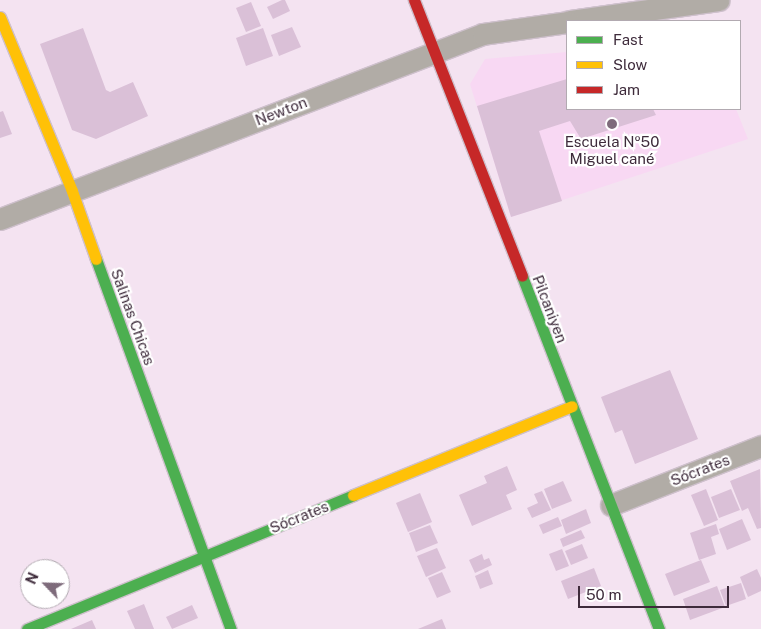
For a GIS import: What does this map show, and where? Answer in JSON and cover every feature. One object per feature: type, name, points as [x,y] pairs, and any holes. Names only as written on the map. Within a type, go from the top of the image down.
[{"type":"street","name":"Pilcaniyen","points":[[414,0],[659,629]]},
{"type":"street","name":"Newton","points":[[575,20],[719,0]]},
{"type":"street","name":"Salinas Chicas","points":[[0,17],[72,191],[202,556],[231,629]]},
{"type":"street","name":"Newton","points":[[0,219],[483,34],[566,21]]},
{"type":"street","name":"Sócrates","points":[[27,629],[572,406]]},
{"type":"street","name":"Sócrates","points":[[611,505],[761,446]]},
{"type":"shaded area","name":"Escuela Nº50 Miguel cané","points":[[566,52],[566,110],[736,110],[748,139],[511,217],[470,84],[485,59]]},
{"type":"building","points":[[285,0],[290,11],[273,19],[267,7]]},
{"type":"building","points":[[251,2],[261,26],[246,32],[236,8]]},
{"type":"building","points":[[292,27],[301,47],[279,56],[271,35]]},
{"type":"building","points":[[83,28],[106,90],[110,92],[133,82],[148,116],[96,139],[72,130],[40,44]]},
{"type":"building","points":[[263,28],[273,56],[246,66],[236,38]]},
{"type":"building","points":[[566,79],[566,110],[654,110],[656,115],[581,139],[570,121],[539,131],[562,201],[511,217],[477,106]]},
{"type":"building","points":[[3,111],[12,134],[0,138],[0,112]]},
{"type":"building","points":[[670,370],[698,439],[635,464],[622,430],[615,433],[601,397]]},
{"type":"building","points":[[507,466],[517,490],[506,495],[512,509],[472,526],[459,495],[487,483],[484,476]]},
{"type":"building","points":[[760,469],[761,528],[757,529],[748,508],[742,511],[730,481]]},
{"type":"building","points":[[563,481],[572,501],[552,509],[544,489]]},
{"type":"building","points":[[706,489],[718,520],[704,526],[691,495]]},
{"type":"building","points":[[731,489],[740,510],[719,518],[711,497]]},
{"type":"building","points":[[542,491],[551,510],[532,518],[527,508],[538,503],[534,494]]},
{"type":"building","points":[[420,493],[432,522],[408,532],[396,503]]},
{"type":"building","points":[[586,509],[591,523],[566,534],[561,520]]},
{"type":"building","points":[[558,517],[562,526],[543,534],[539,525]]},
{"type":"building","points":[[742,519],[751,540],[727,550],[719,529]]},
{"type":"building","points":[[716,524],[719,534],[711,537],[716,554],[699,560],[690,533]]},
{"type":"building","points":[[430,525],[438,543],[416,552],[409,533]]},
{"type":"building","points":[[581,530],[585,538],[563,547],[560,539]]},
{"type":"building","points":[[582,544],[588,558],[571,565],[565,551]]},
{"type":"building","points":[[437,548],[446,568],[426,577],[417,556]]},
{"type":"building","points":[[562,549],[569,566],[556,571],[549,554]]},
{"type":"building","points":[[482,554],[484,560],[489,558],[492,565],[475,573],[469,560]]},
{"type":"building","points":[[701,560],[710,582],[674,596],[665,574]]},
{"type":"building","points":[[594,568],[601,586],[568,599],[561,581]]},
{"type":"building","points":[[757,569],[761,578],[761,591],[748,597],[740,577]]},
{"type":"building","points":[[488,570],[493,584],[480,589],[475,576]]},
{"type":"building","points":[[442,572],[451,592],[437,598],[428,578]]},
{"type":"building","points":[[741,583],[746,599],[726,606],[720,590]]},
{"type":"building","points":[[717,586],[725,607],[690,620],[683,599]]},
{"type":"building","points":[[144,604],[154,629],[135,629],[127,611]]},
{"type":"building","points":[[192,605],[198,618],[172,629],[166,617]]},
{"type":"building","points":[[442,619],[446,629],[418,629]]},
{"type":"building","points":[[92,620],[96,629],[71,629]]},
{"type":"traffic: fast","points":[[96,259],[231,629]]},
{"type":"traffic: fast","points":[[522,276],[659,629]]},
{"type":"traffic: fast","points":[[27,629],[353,495]]},
{"type":"traffic: slow","points":[[0,17],[72,191],[96,259]]},
{"type":"traffic: slow","points":[[353,495],[572,406]]},
{"type":"traffic: jam","points":[[414,0],[522,276]]},
{"type":"place","name":"Escuela Nº50 Miguel cané","points":[[612,124]]}]
